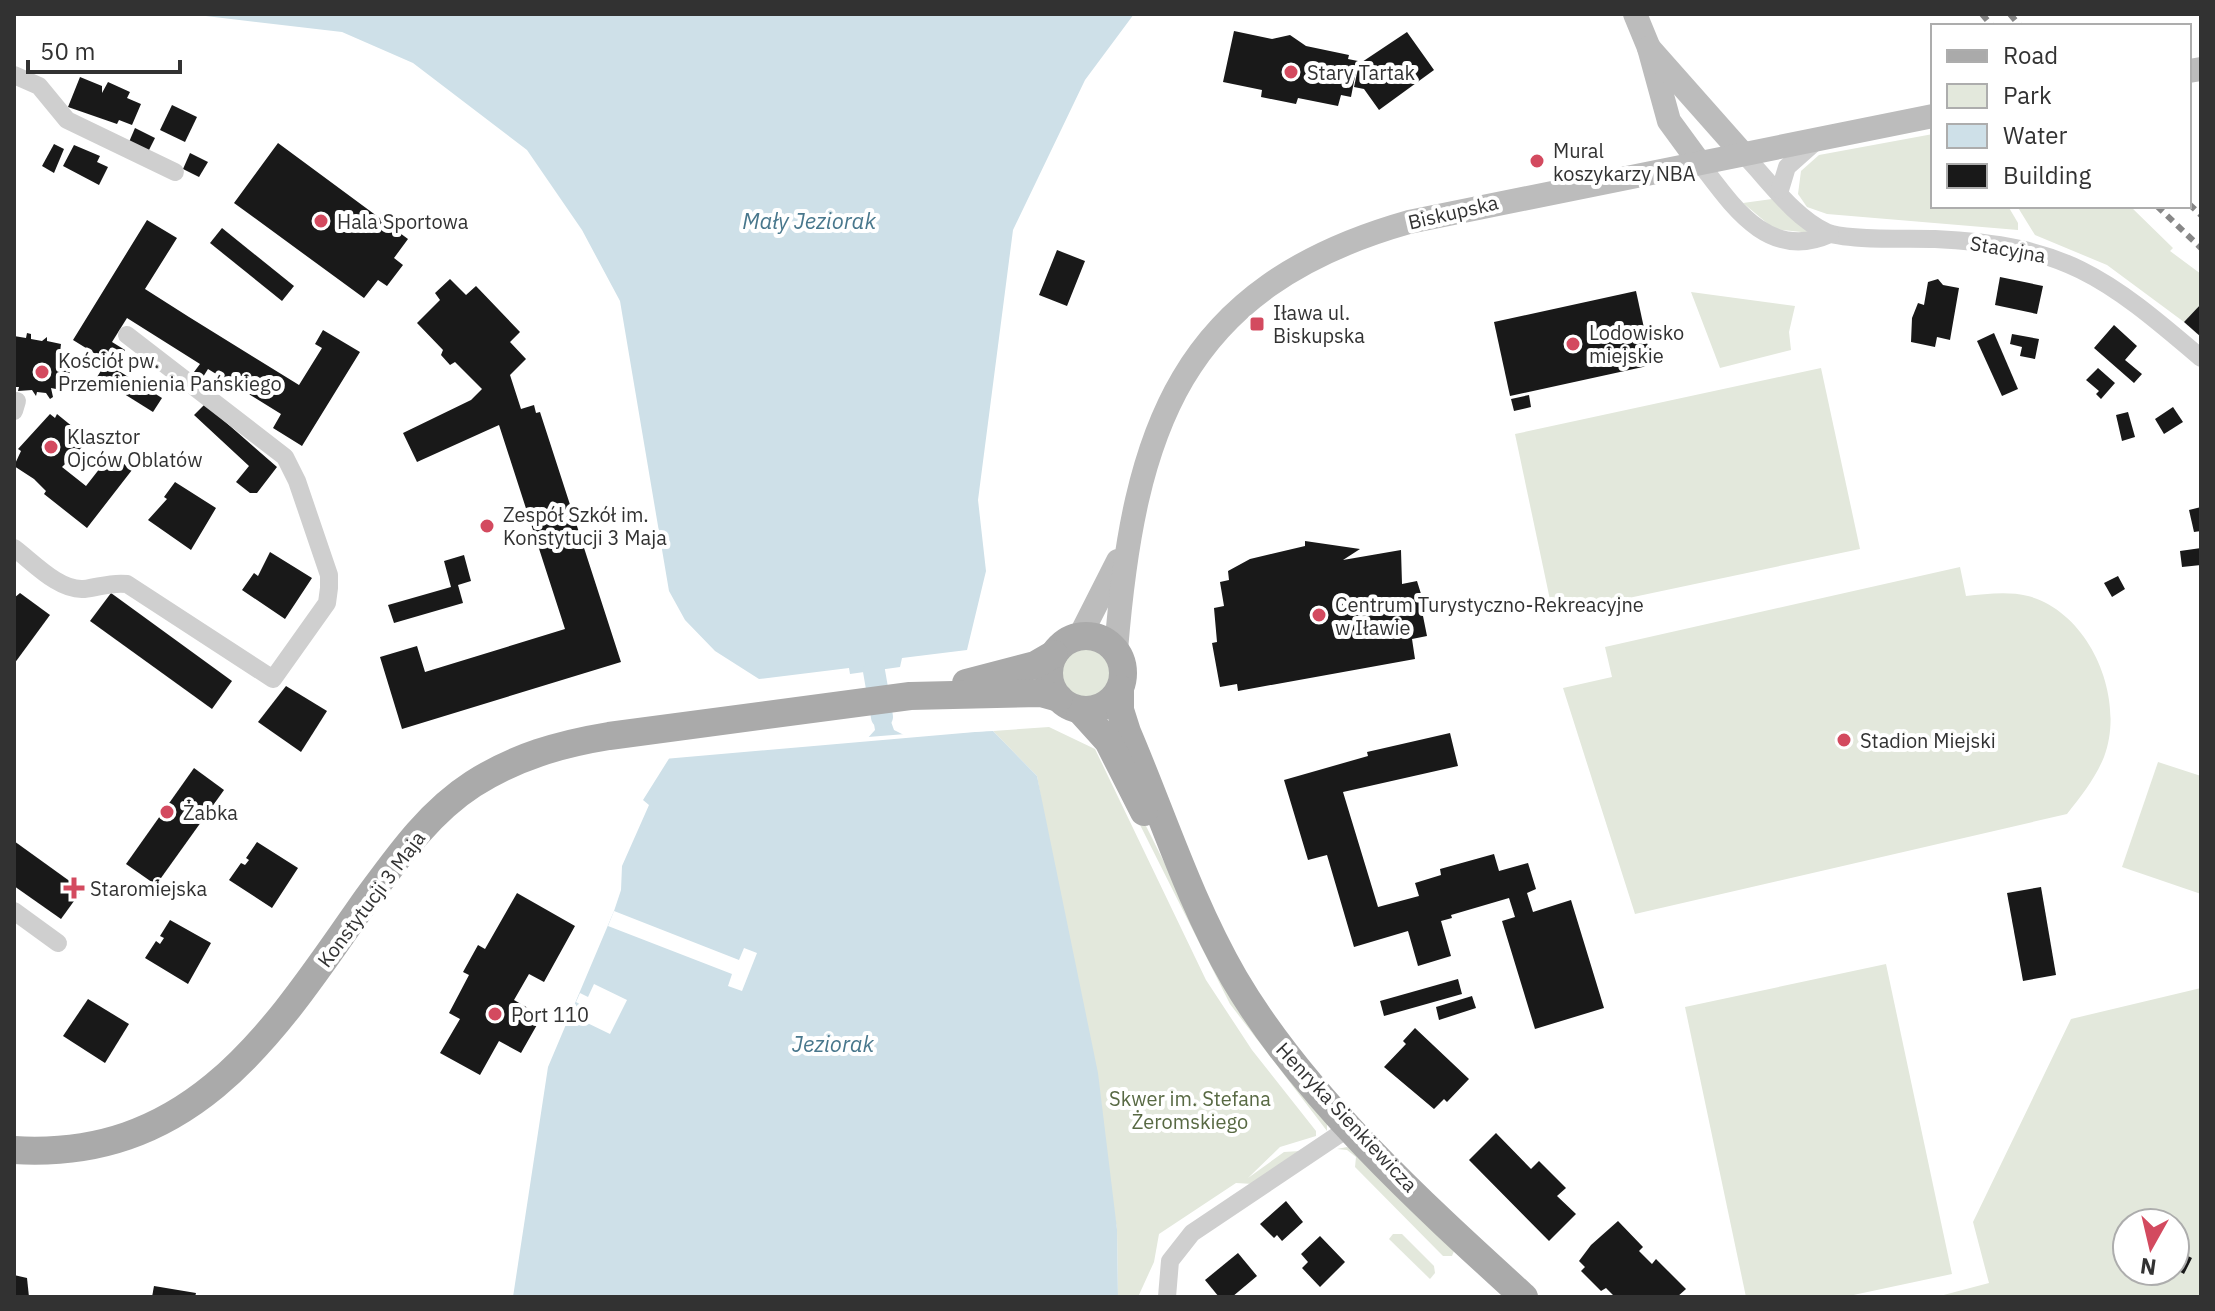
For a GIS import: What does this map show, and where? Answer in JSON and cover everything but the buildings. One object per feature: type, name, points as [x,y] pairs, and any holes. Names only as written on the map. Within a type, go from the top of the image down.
[{"type":"main road","points":[[1080,636],[1096,637],[1116,650],[1123,665],[1120,689],[1104,706],[1070,704],[1049,677],[1054,654],[1066,642],[1080,636]]},
{"type":"main road","name":"Konstytucji 3 Maja","points":[[910,696],[1035,665],[1054,654]]},
{"type":"main road","name":"Henryka Sienkiewicza","points":[[1120,689],[1120,710],[1127,732],[1181,870],[1216,944],[1253,1008],[1300,1070],[1350,1127],[1524,1297]]},
{"type":"main road","name":"Konstytucji 3 Maja","points":[[14,1150],[47,1151],[109,1140],[165,1118],[215,1088],[279,1024],[411,841],[441,809],[493,772],[569,743],[910,696],[1028,693],[1070,704]]},
{"type":"main road","name":"Henryka Sienkiewicza","points":[[1070,704],[1108,741],[1157,836],[1181,870]]},
{"type":"street","points":[[1635,14],[1649,48],[1669,121],[1699,162]]},
{"type":"street","points":[[1649,48],[1742,153],[1780,190],[1800,217],[1830,234]]},
{"type":"street","points":[[14,75],[39,86],[67,120],[175,172]]},
{"type":"street","name":"Biskupska","points":[[1116,650],[1131,529],[1156,431],[1173,391],[1213,333],[1241,306],[1291,270],[1343,242],[1409,222],[1931,116]]},
{"type":"street","points":[[1635,175],[1652,164],[1669,121]]},
{"type":"street","points":[[1780,190],[1787,167],[1794,158],[1822,138]]},
{"type":"street","name":"Stacyjna","points":[[1699,162],[1755,229],[1769,237],[1800,242],[1830,234],[1984,241],[2041,252],[2106,282],[2139,305],[2201,358]]},
{"type":"street","points":[[14,548],[67,587],[83,589],[112,582],[127,584],[273,679],[327,603],[329,575],[297,481],[285,457],[127,335]]},
{"type":"street","name":"Biskupska","points":[[1080,636],[1107,588],[1131,529]]},
{"type":"street","points":[[14,911],[58,943]]},
{"type":"street","points":[[1167,1297],[1170,1261],[1192,1233],[1350,1127]]},
{"type":"green space","points":[[1931,134],[1931,208],[2009,208],[2018,223],[2018,230],[1827,214],[1807,207],[1798,194],[1801,171],[1819,155]]},
{"type":"green space","points":[[1772,199],[1811,233],[1774,229],[1743,203]]},
{"type":"green space","points":[[2018,208],[2132,208],[2173,248],[2170,251],[2201,274],[2201,304],[2184,322],[2107,265],[2035,235]]},
{"type":"green space","points":[[1691,292],[1795,306],[1789,332],[1791,350],[1720,368]]},
{"type":"green space","points":[[1821,368],[1860,549],[1553,614],[1515,434]]},
{"type":"green space","name":"Stadion Miejski","points":[[1960,567],[1966,596],[2013,594],[2050,605],[2070,620],[2086,639],[2098,661],[2106,685],[2110,734],[2096,773],[2067,814],[1635,914],[1563,688],[1612,677],[1605,647]]},
{"type":"green space","points":[[1086,648],[1104,655],[1111,673],[1104,691],[1086,698],[1068,691],[1061,673],[1068,655]]},
{"type":"green space","name":"Skwer im. Stefana Żeromskiego","points":[[1049,727],[1095,749],[1206,980],[1252,1050],[1316,1131],[1316,1136],[1280,1147],[1248,1178],[1284,1152],[1300,1151],[1253,1184],[1236,1183],[1159,1234],[1154,1262],[1138,1297],[1118,1297],[1117,1229],[1037,776],[993,731]]},
{"type":"green space","points":[[2158,762],[2201,776],[2201,894],[2122,867]]},
{"type":"green space","points":[[1125,795],[1144,822],[1173,880],[1327,1121],[1327,1131],[1230,1004]]},
{"type":"green space","points":[[1886,964],[1952,1274],[1844,1297],[1746,1297],[1685,1007]]},
{"type":"green space","points":[[2201,988],[2201,1297],[1936,1297],[1989,1283],[1973,1222],[2071,1019]]},
{"type":"green space","points":[[1337,1149],[1354,1149],[1454,1251],[1452,1256],[1443,1256],[1355,1167],[1356,1157],[1347,1150]]},
{"type":"green space","points":[[1393,1234],[1402,1234],[1434,1266],[1435,1273],[1430,1279],[1389,1239]]},
{"type":"water","name":"Mały Jeziorak","points":[[189,14],[1134,14],[1085,80],[1013,230],[978,500],[986,571],[967,650],[902,658],[900,667],[850,674],[849,668],[759,679],[715,651],[685,620],[669,591],[620,301],[582,230],[527,150],[413,63],[342,32]]},
{"type":"water","name":"Jeziorak","points":[[889,716],[894,730],[904,735],[993,731],[1037,776],[1098,1073],[1117,1229],[1118,1297],[513,1297],[548,1067],[614,911],[621,890],[622,866],[649,805],[643,800],[670,757],[866,740],[875,730],[873,718]]},
{"type":"pier","points":[[993,727],[998,730],[664,759],[670,753]]},
{"type":"pier","points":[[614,911],[739,960],[744,948],[757,953],[742,991],[728,986],[732,974],[608,926]]},
{"type":"pier","points":[[594,984],[627,1000],[610,1034],[577,1018],[583,1006],[576,1002],[580,993],[588,997]]},
{"type":"waterway","points":[[874,671],[882,717]]},
{"type":"railway","points":[[1982,14],[1990,24]]},
{"type":"railway","points":[[2010,14],[2018,24]]},
{"type":"railway","points":[[2191,206],[2201,215]]},
{"type":"railway","points":[[2159,208],[2201,248]]},
{"type":"place","name":"Stary Tartak","points":[[1291,72]]},
{"type":"place","name":"Mural koszykarzy NBA","points":[[1537,161]]},
{"type":"place","name":"Hala Sportowa","points":[[321,221]]},
{"type":"place","name":"Iława ul. Biskupska","points":[[1257,324]]},
{"type":"place","name":"Lodowisko miejskie","points":[[1573,344]]},
{"type":"place","name":"Kościół pw. Przemienienia Pańskiego","points":[[42,372]]},
{"type":"place","name":"Klasztor Ojców Oblatów","points":[[51,447]]},
{"type":"place","name":"Zespół Szkół im. Konstytucji 3 Maja","points":[[487,526]]},
{"type":"place","name":"Centrum Turystyczno-Rekreacyjne w Iławie","points":[[1319,615]]},
{"type":"place","name":"Stadion Miejski","points":[[1844,740]]},
{"type":"place","name":"Żabka","points":[[167,812]]},
{"type":"place","name":"Staromiejska","points":[[74,888]]},
{"type":"place","name":"Port 110","points":[[495,1014]]}]
